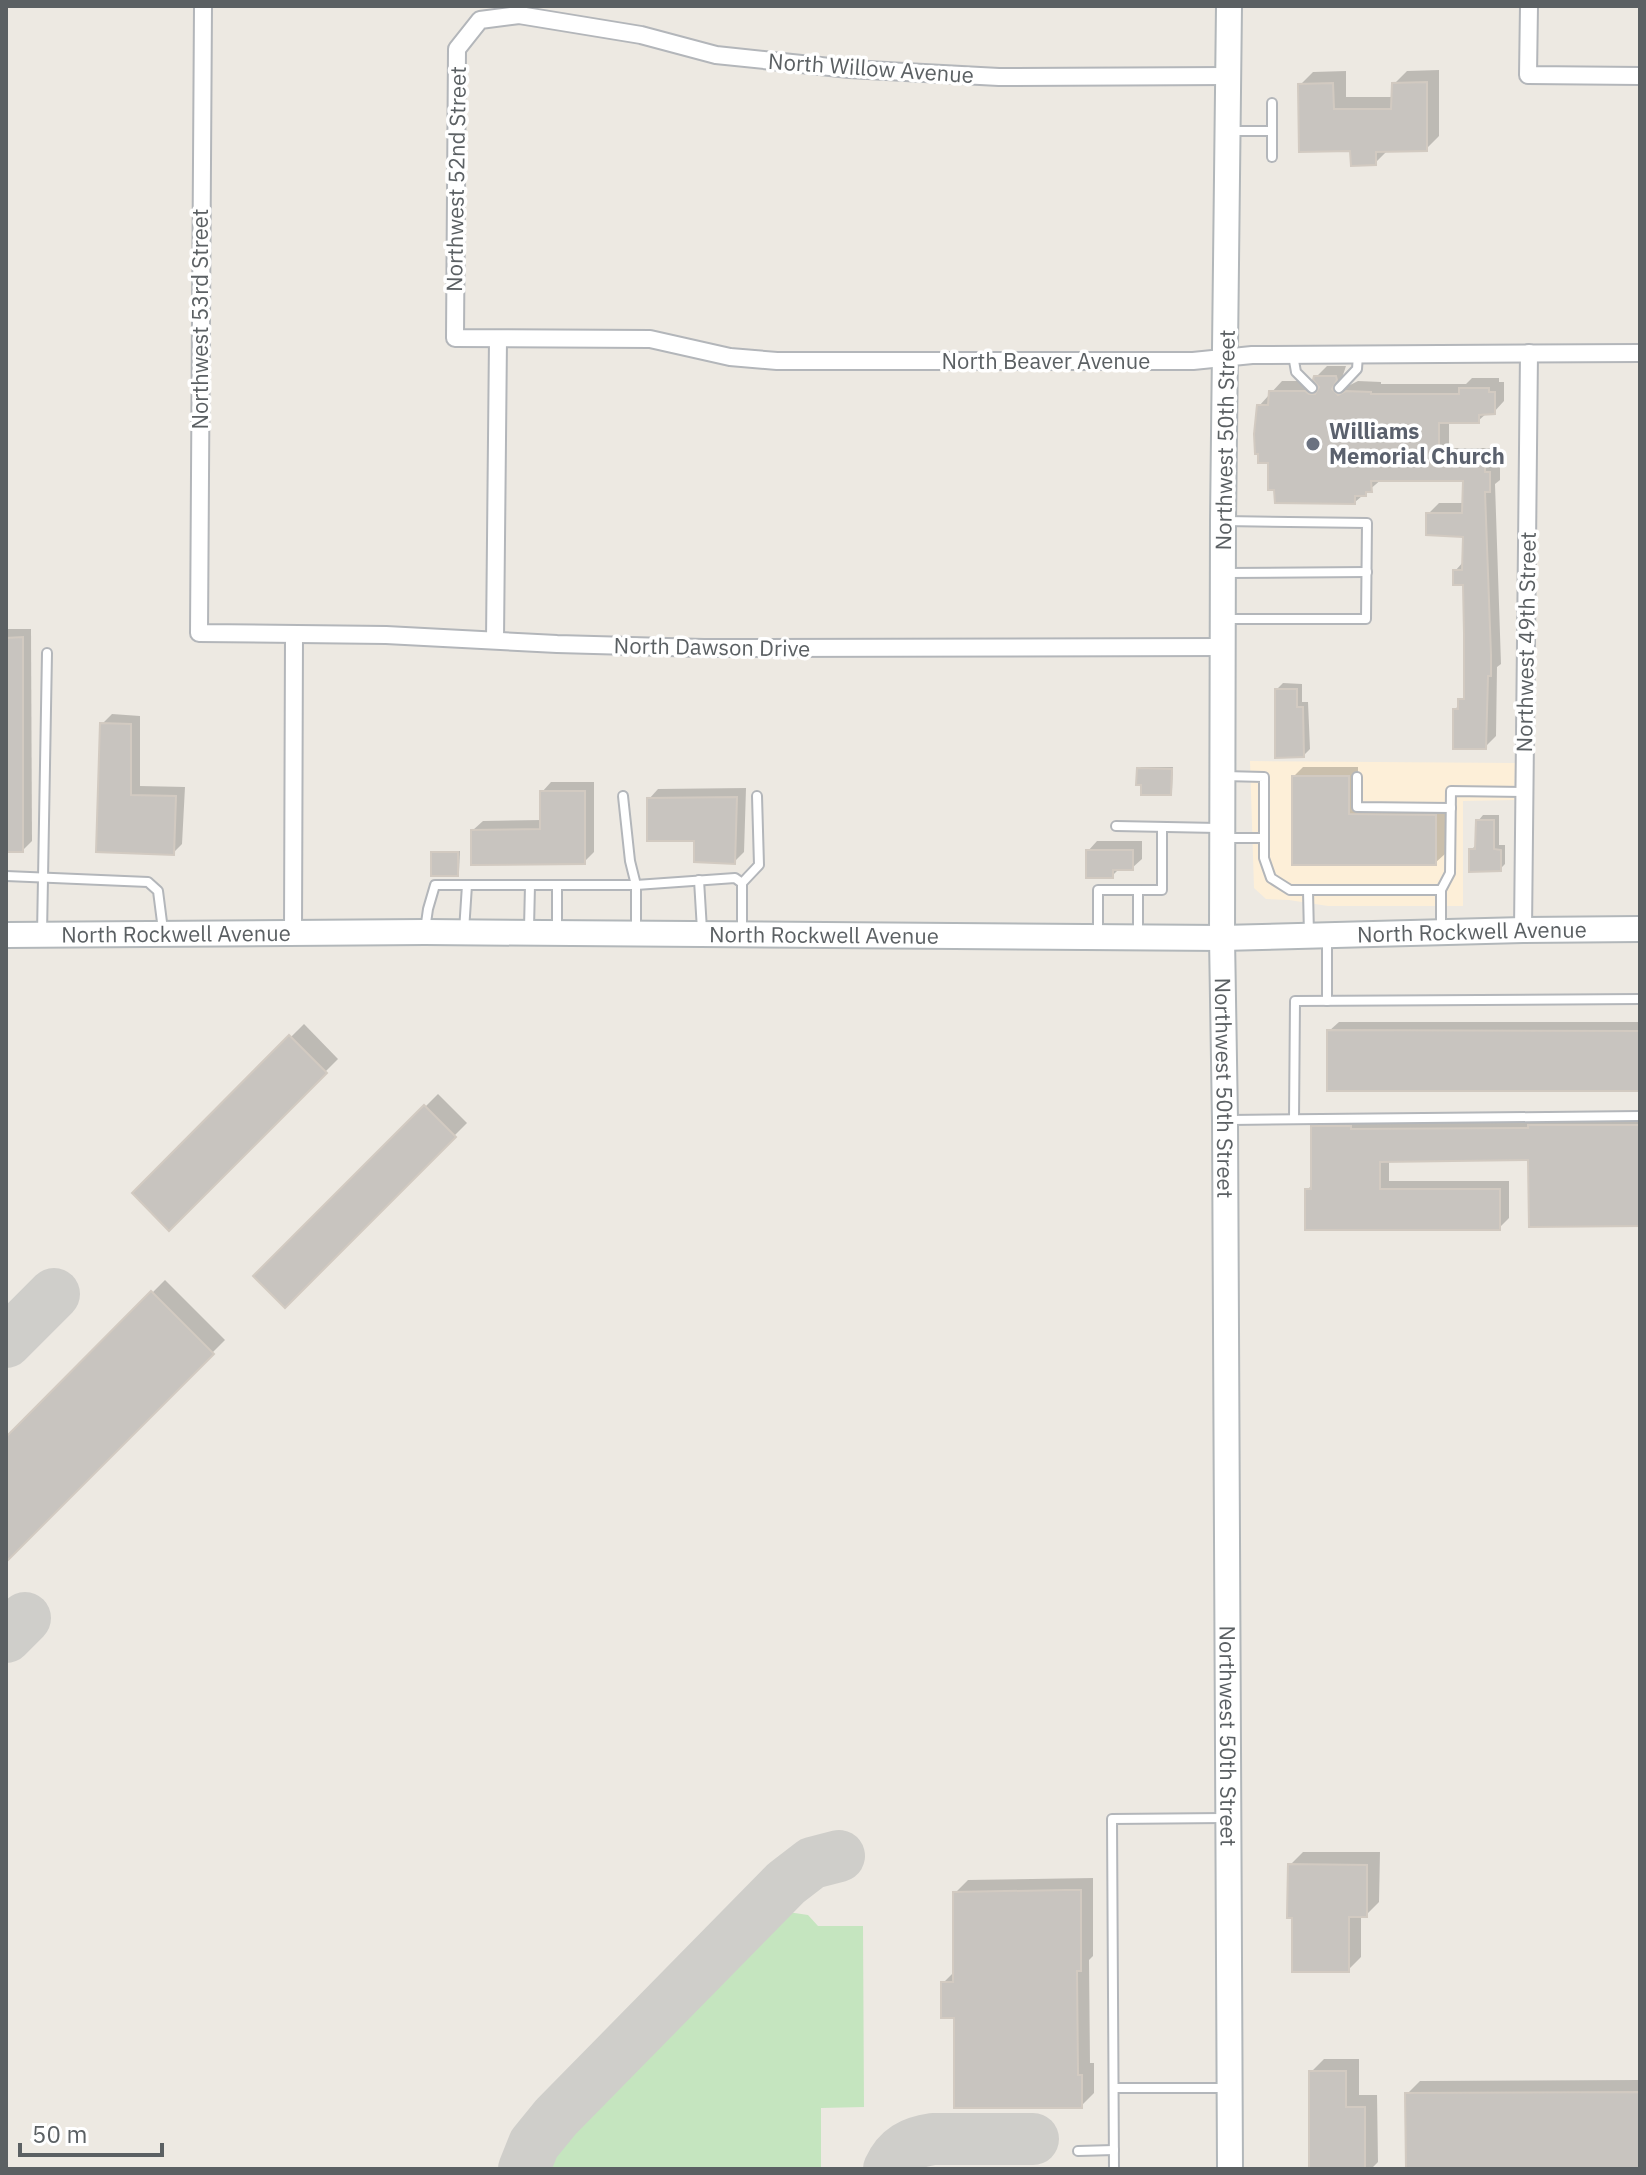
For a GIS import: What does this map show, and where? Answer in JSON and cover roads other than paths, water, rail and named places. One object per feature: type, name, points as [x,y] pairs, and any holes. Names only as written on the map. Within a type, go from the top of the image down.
[{"type":"street","name":"Northwest 53rd Street","points":[[199,633],[203,6]]},
{"type":"street","name":"Northwest 50th Street","points":[[1229,6],[1222,938],[1230,2169]]},
{"type":"street","points":[[1529,6],[1528,75],[1640,76]]},
{"type":"street","name":"North Willow Avenue","points":[[519,15],[641,35],[716,55],[849,69],[999,77],[1228,76]]},
{"type":"street","name":"Northwest 52nd Street","points":[[455,338],[457,49],[480,20],[519,15]]},
{"type":"street","name":"North Beaver Avenue","points":[[455,338],[650,339],[730,357],[777,361],[1193,361],[1293,355],[1640,353]]},
{"type":"street","points":[[495,640],[498,339]]},
{"type":"street","name":"Northwest 49th Street","points":[[1523,930],[1529,353]]},
{"type":"street","name":"North Dawson Drive","points":[[199,633],[347,634],[704,648],[1224,647]]},
{"type":"street","points":[[293,933],[294,635]]},
{"type":"street","name":"North Rockwell Avenue","points":[[6,935],[464,932],[1222,938],[1640,929]]},
{"type":"lane","points":[[1272,103],[1272,157]]},
{"type":"lane","points":[[1228,131],[1272,131]]},
{"type":"lane","points":[[1293,355],[1296,372],[1312,388]]},
{"type":"lane","points":[[1339,388],[1357,369],[1358,355]]},
{"type":"lane","points":[[1223,521],[1367,523],[1366,619],[1224,619]]},
{"type":"lane","points":[[1224,573],[1367,572]]},
{"type":"lane","points":[[42,935],[47,653]]},
{"type":"lane","points":[[1223,776],[1264,777],[1264,858],[1271,878],[1290,890],[1441,890]]},
{"type":"lane","points":[[1357,777],[1357,807],[1451,808]]},
{"type":"lane","points":[[1441,932],[1441,890],[1450,873],[1451,791],[1524,792]]},
{"type":"lane","points":[[623,796],[630,861],[636,885],[636,934]]},
{"type":"lane","points":[[742,935],[742,883],[759,865],[757,796]]},
{"type":"lane","points":[[1116,826],[1162,827],[1264,838]]},
{"type":"lane","points":[[1098,937],[1098,890],[1162,890],[1162,827]]},
{"type":"lane","points":[[6,876],[148,882],[158,891],[164,934]]},
{"type":"lane","points":[[425,932],[435,885],[636,885],[735,878],[742,883]]},
{"type":"lane","points":[[699,880],[702,935]]},
{"type":"lane","points":[[464,932],[467,885]]},
{"type":"lane","points":[[529,933],[530,885]]},
{"type":"lane","points":[[557,885],[557,933]]},
{"type":"lane","points":[[1138,890],[1138,937]]},
{"type":"lane","points":[[1308,891],[1327,1001]]},
{"type":"lane","points":[[1294,1119],[1295,1001],[1640,999]]},
{"type":"lane","points":[[1225,1120],[1640,1116]]},
{"type":"lane","points":[[1114,2169],[1112,1819],[1229,1818]]},
{"type":"lane","points":[[1114,2088],[1230,2088]]},
{"type":"lane","points":[[1078,2151],[1114,2150]]},
{"type":"place","name":"Williams Memorial Church","points":[[1313,444]]}]
